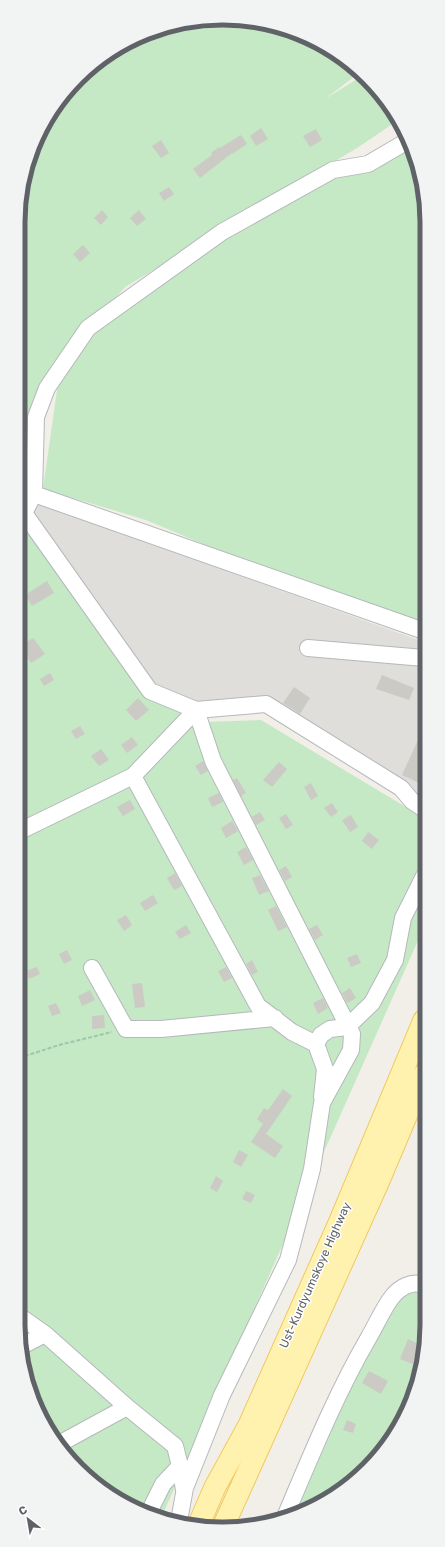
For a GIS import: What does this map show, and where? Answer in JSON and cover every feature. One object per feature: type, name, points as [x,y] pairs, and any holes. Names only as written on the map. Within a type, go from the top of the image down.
[{"type":"main road","name":"Ust-Kurdyumskoye Highway","points":[[200,1521],[215,1487],[249,1425],[339,1223],[420,1030]]},
{"type":"main road","name":"Ust-Kurdyumskoye Highway","points":[[225,1522],[378,1183],[420,1083]]},
{"type":"street","points":[[25,508],[34,494],[36,417],[47,388],[88,328],[222,232],[333,170],[368,164],[403,143]]},
{"type":"street","points":[[34,494],[420,630]]},
{"type":"street","points":[[25,517],[150,691],[196,710],[266,704],[401,788],[412,801],[420,806]]},
{"type":"street","points":[[308,648],[420,658]]},
{"type":"street","points":[[25,829],[133,776],[196,710]]},
{"type":"street","points":[[196,710],[213,761],[347,1027],[352,1034],[351,1050],[322,1103]]},
{"type":"street","points":[[133,776],[258,1006],[292,1032],[318,1049],[330,1061],[341,1060],[351,1050]]},
{"type":"street","points":[[173,1516],[222,1395],[288,1260],[312,1169],[322,1103],[325,1069],[318,1049],[321,1035],[330,1029],[347,1027],[372,1003],[395,960],[403,918],[420,884]]},
{"type":"street","points":[[92,968],[126,1029],[161,1029],[275,1018]]},
{"type":"street","points":[[286,1512],[359,1355],[392,1297],[407,1285],[420,1284]]},
{"type":"street","points":[[25,1318],[127,1407],[175,1446],[185,1488],[181,1517]]},
{"type":"street","points":[[26,1344],[45,1334]]},
{"type":"street","points":[[63,1442],[127,1407]]},
{"type":"street","points":[[151,1509],[164,1484],[180,1466]]},
{"type":"path","points":[[25,1056],[59,1045],[126,1029]]},
{"type":"shaded area","points":[[36,502],[420,641],[420,797],[265,699],[197,707],[150,686],[28,513]]},
{"type":"green space","points":[[210,25],[235,25],[286,35],[310,45],[332,58],[355,76],[325,99],[358,79],[371,92],[394,123],[357,148],[125,287],[52,369],[25,462],[25,210],[29,184],[35,159],[51,124],[74,92],[92,74],[124,51],[159,35]]},
{"type":"green space","points":[[401,136],[410,159],[420,210],[420,635],[146,520],[43,489],[60,369],[129,292],[362,157]]},
{"type":"green space","points":[[25,491],[38,541],[119,655],[205,722],[261,720],[420,816],[420,936],[163,1513],[135,1502],[113,1489],[92,1473],[74,1455],[58,1434],[45,1412],[35,1388],[25,1337]]},
{"type":"green space","points":[[405,1284],[420,1291],[420,1337],[416,1363],[410,1388],[400,1412],[379,1445],[353,1473],[321,1496],[310,1502],[279,1514],[371,1325]]},
{"type":"building","points":[[261,128],[268,139],[256,146],[250,136]]},
{"type":"building","points":[[316,129],[322,140],[310,147],[303,136]]},
{"type":"building","points":[[241,135],[247,144],[232,153],[200,178],[193,169],[212,155],[211,153],[219,147],[220,148]]},
{"type":"building","points":[[161,140],[169,153],[161,158],[152,146]]},
{"type":"building","points":[[169,187],[174,194],[164,201],[159,193]]},
{"type":"building","points":[[102,210],[108,217],[101,225],[94,218]]},
{"type":"building","points":[[139,210],[146,219],[137,226],[130,218]]},
{"type":"building","points":[[83,245],[90,253],[80,262],[73,254]]},
{"type":"building","points":[[47,581],[54,593],[32,606],[25,595]]},
{"type":"building","points":[[33,638],[45,654],[31,663],[25,654],[25,643]]},
{"type":"building","points":[[50,673],[54,680],[44,686],[40,679]]},
{"type":"building","points":[[382,675],[414,688],[409,700],[376,689]]},
{"type":"building","points":[[294,687],[310,698],[300,714],[283,703]]},
{"type":"building","points":[[138,698],[149,710],[136,721],[126,710]]},
{"type":"building","points":[[80,726],[85,734],[76,739],[71,731]]},
{"type":"building","points":[[420,736],[420,784],[402,775]]},
{"type":"building","points":[[132,737],[138,745],[127,753],[121,745]]},
{"type":"building","points":[[101,749],[109,760],[99,766],[91,756]]},
{"type":"building","points":[[203,761],[208,771],[201,775],[195,766]]},
{"type":"building","points":[[279,762],[287,769],[272,787],[263,780]]},
{"type":"building","points":[[237,778],[246,793],[241,796],[233,780]]},
{"type":"building","points":[[311,783],[318,796],[311,800],[304,787]]},
{"type":"building","points":[[219,793],[223,802],[212,807],[208,798]]},
{"type":"building","points":[[130,800],[135,809],[123,816],[117,807]]},
{"type":"building","points":[[332,803],[338,812],[331,817],[324,808]]},
{"type":"building","points":[[260,812],[265,820],[256,825],[252,817]]},
{"type":"building","points":[[286,814],[293,825],[286,829],[279,818]]},
{"type":"building","points":[[351,815],[358,827],[350,832],[342,820]]},
{"type":"building","points":[[232,821],[238,831],[226,838],[221,828]]},
{"type":"building","points":[[368,832],[379,840],[372,849],[362,841]]},
{"type":"building","points":[[246,847],[253,860],[244,865],[237,852]]},
{"type":"building","points":[[286,866],[292,877],[285,881],[279,870]]},
{"type":"building","points":[[175,873],[182,886],[174,890],[167,878]]},
{"type":"building","points":[[260,875],[269,891],[259,895],[252,878]]},
{"type":"building","points":[[153,895],[158,903],[145,911],[140,903]]},
{"type":"building","points":[[276,906],[287,927],[278,931],[268,910]]},
{"type":"building","points":[[126,915],[132,925],[124,931],[117,920]]},
{"type":"building","points":[[186,925],[191,933],[180,939],[175,932]]},
{"type":"building","points":[[317,925],[323,935],[315,940],[309,929]]},
{"type":"building","points":[[67,950],[72,960],[64,964],[59,954]]},
{"type":"building","points":[[357,954],[361,963],[351,967],[347,958]]},
{"type":"building","points":[[252,960],[258,972],[252,975],[246,964]]},
{"type":"building","points":[[37,967],[40,974],[29,979],[26,971]]},
{"type":"building","points":[[226,967],[232,978],[224,982],[218,971]]},
{"type":"building","points":[[142,983],[145,1007],[135,1008],[132,984]]},
{"type":"building","points":[[350,988],[356,998],[347,1003],[342,993]]},
{"type":"building","points":[[90,990],[95,1000],[82,1006],[78,996]]},
{"type":"building","points":[[323,998],[328,1008],[318,1014],[313,1003]]},
{"type":"building","points":[[56,1003],[61,1013],[52,1016],[48,1006]]},
{"type":"building","points":[[104,1015],[105,1028],[92,1029],[92,1016]]},
{"type":"building","points":[[283,1089],[292,1096],[266,1134],[283,1146],[275,1158],[251,1142],[263,1124],[257,1119],[264,1108],[268,1110]]},
{"type":"building","points":[[239,1150],[248,1155],[241,1167],[233,1162]]},
{"type":"building","points":[[216,1176],[223,1181],[217,1192],[210,1188]]},
{"type":"building","points":[[246,1191],[255,1195],[251,1203],[242,1199]]},
{"type":"building","points":[[408,1339],[419,1344],[417,1353],[413,1364],[400,1359]]},
{"type":"building","points":[[369,1371],[388,1381],[381,1394],[362,1383]]},
{"type":"building","points":[[347,1420],[356,1424],[353,1433],[343,1430]]}]
